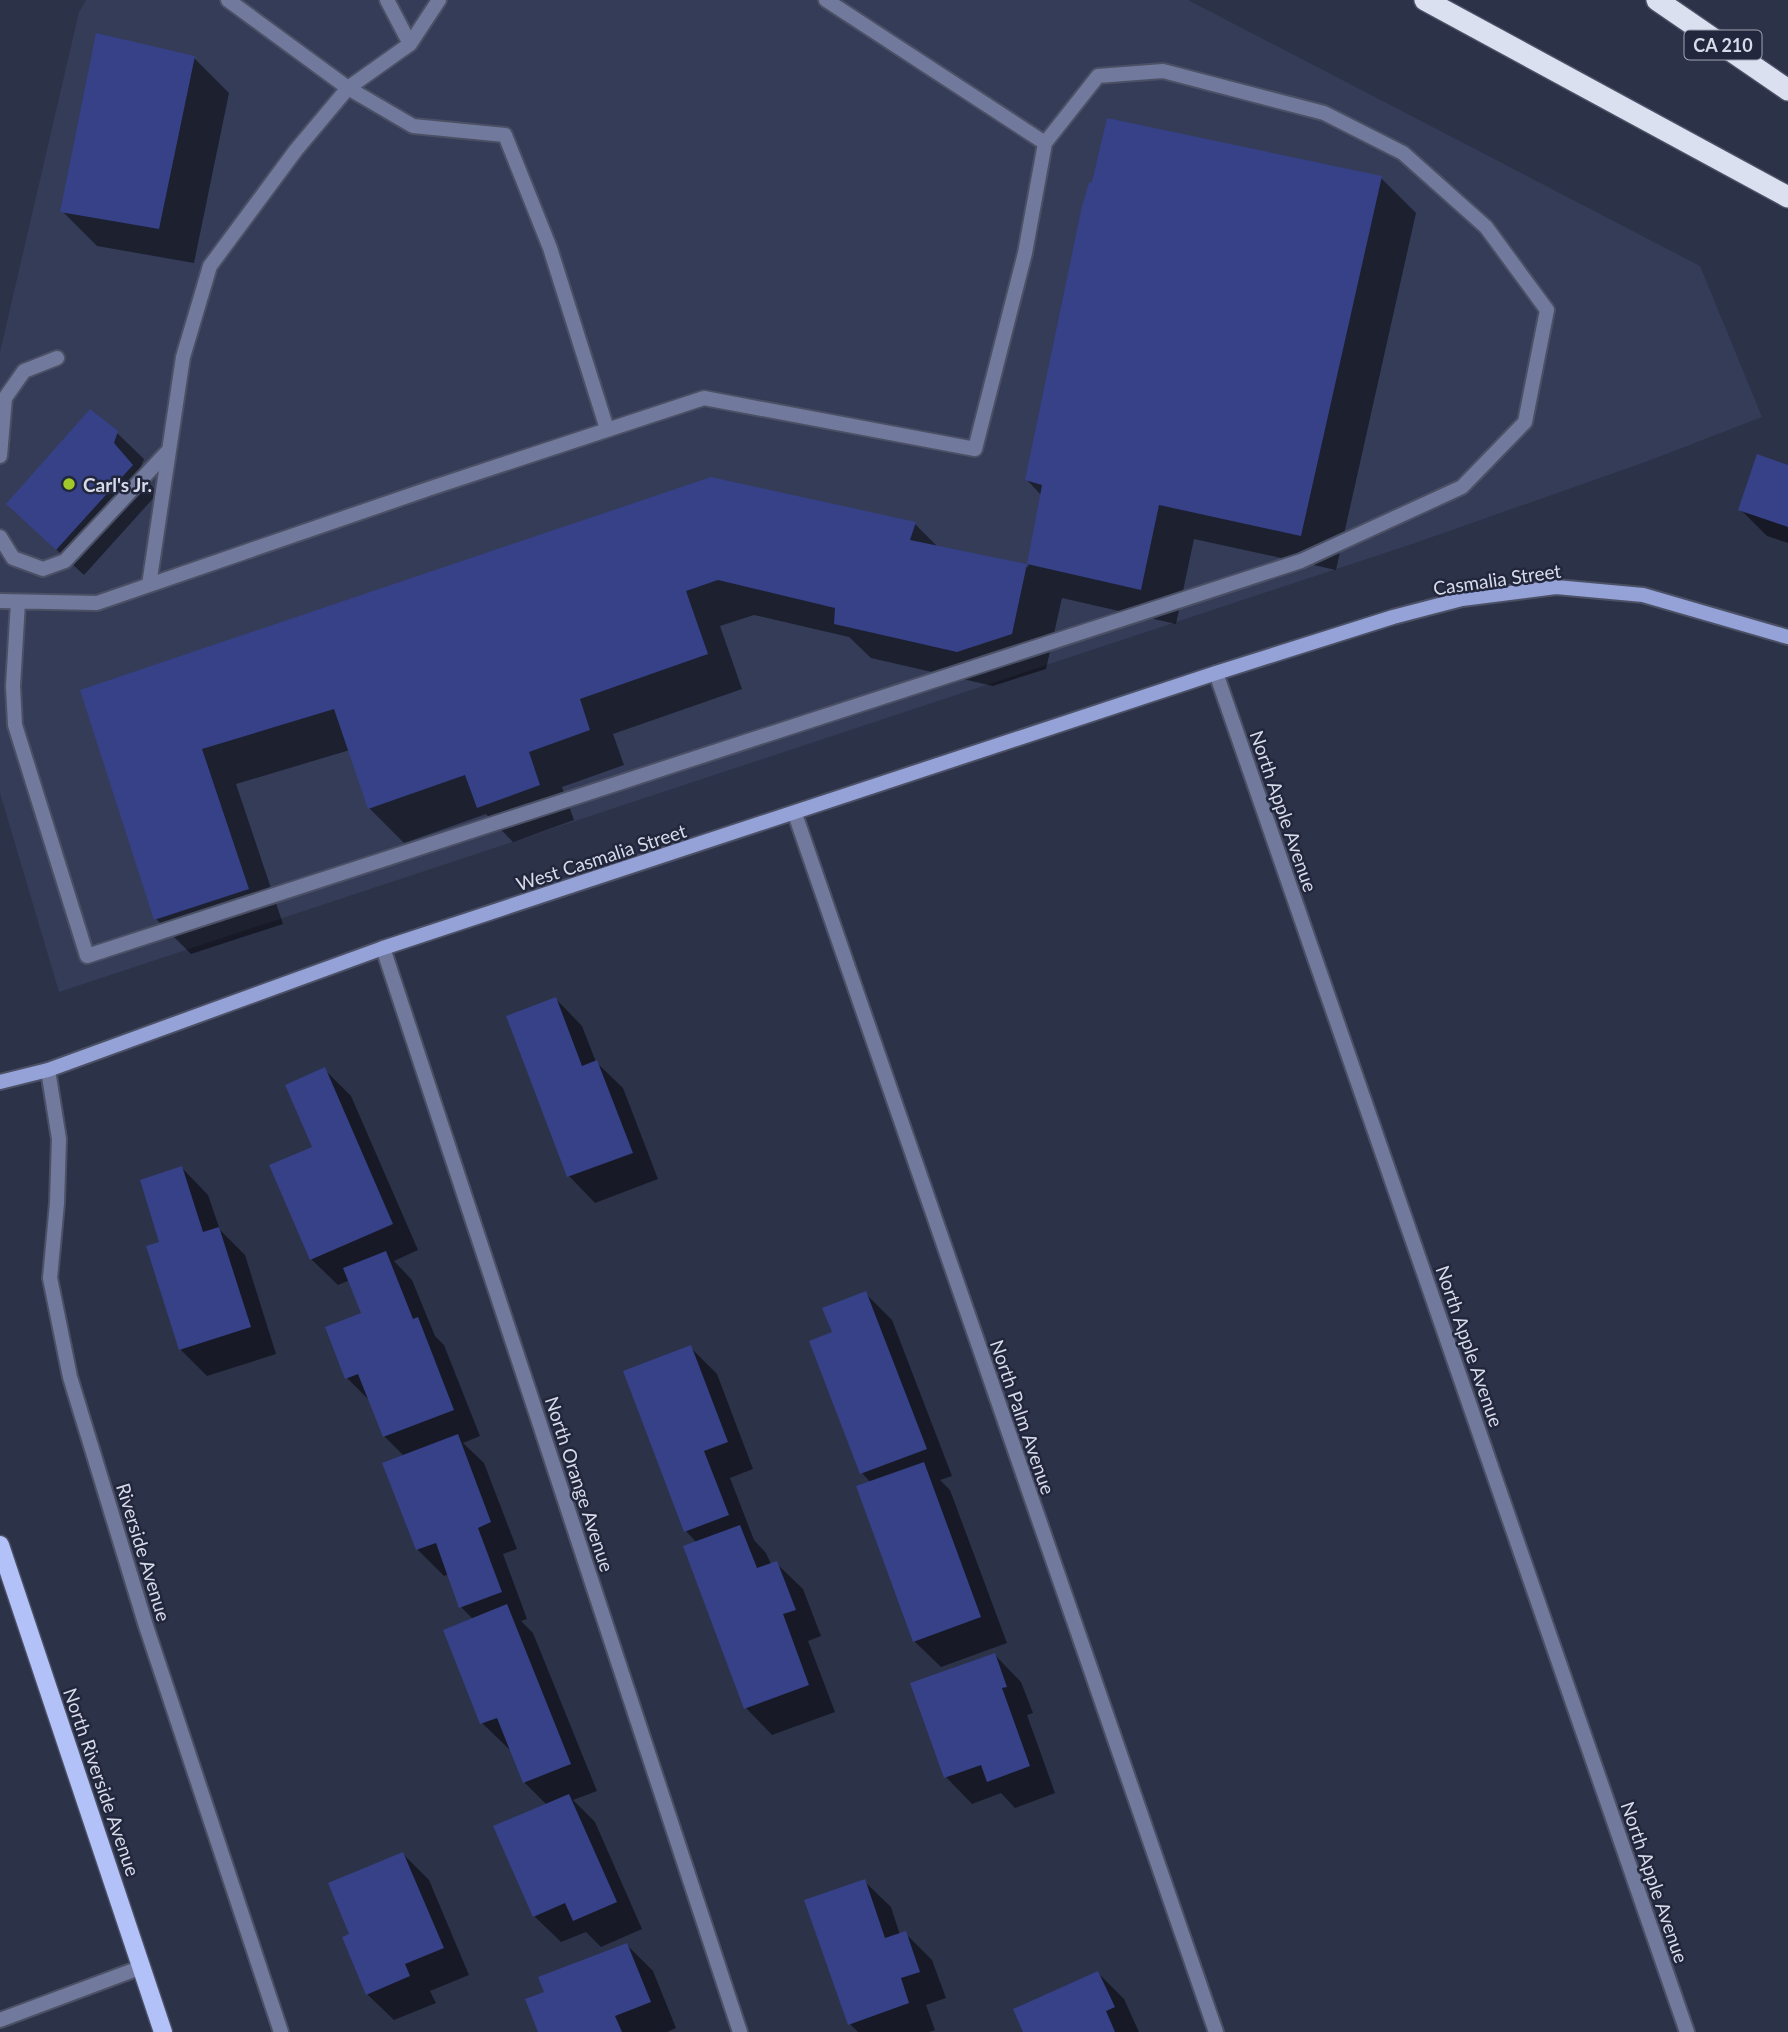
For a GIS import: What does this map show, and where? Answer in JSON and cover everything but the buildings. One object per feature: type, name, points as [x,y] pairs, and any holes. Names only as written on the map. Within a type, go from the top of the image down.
[{"type":"highway","points":[[1425,0],[1788,197]]},
{"type":"highway","name":"CA 210","points":[[1657,0],[1788,90]]},
{"type":"main road","name":"North Riverside Avenue","points":[[0,1545],[163,2032]]},
{"type":"street","points":[[228,0],[348,88],[413,126],[505,135],[550,248],[607,429]]},
{"type":"street","points":[[387,0],[410,44]]},
{"type":"street","points":[[149,585],[183,357],[210,267],[296,150],[348,88],[410,44],[439,0]]},
{"type":"street","points":[[826,0],[1045,143]]},
{"type":"street","points":[[0,601],[97,603],[704,398],[975,449],[1025,253],[1045,143],[1098,76],[1163,71],[1324,113],[1403,153],[1486,227],[1547,310],[1525,422],[1462,487],[1301,561],[87,956],[15,724],[13,686],[18,602]]},
{"type":"street","points":[[0,456],[5,398],[24,371],[57,358]]},
{"type":"street","points":[[0,537],[13,558],[43,569],[65,561],[169,450]]},
{"type":"street","name":"Casmalia Street","points":[[1216,673],[1393,617],[1462,599],[1556,587],[1643,595],[1788,637]]},
{"type":"street","name":"West Casmalia Street","points":[[0,1082],[48,1070],[383,948],[1216,673]]},
{"type":"street","name":"North Apple Avenue","points":[[1216,673],[1687,2032]]},
{"type":"street","name":"North Palm Avenue","points":[[795,814],[1216,2032]]},
{"type":"street","name":"North Orange Avenue","points":[[383,948],[740,2032]]},
{"type":"street","name":"Riverside Avenue","points":[[48,1070],[59,1139],[57,1203],[50,1278],[70,1377],[146,1626],[281,2032]]},
{"type":"street","points":[[0,2020],[142,1968]]},
{"type":"shaded area","points":[[86,0],[1188,0],[1700,266],[1762,417],[1648,461],[1415,543],[59,992],[0,793],[0,352],[79,12]]},
{"type":"place","name":"Carl's Jr.","points":[[69,484]]}]
